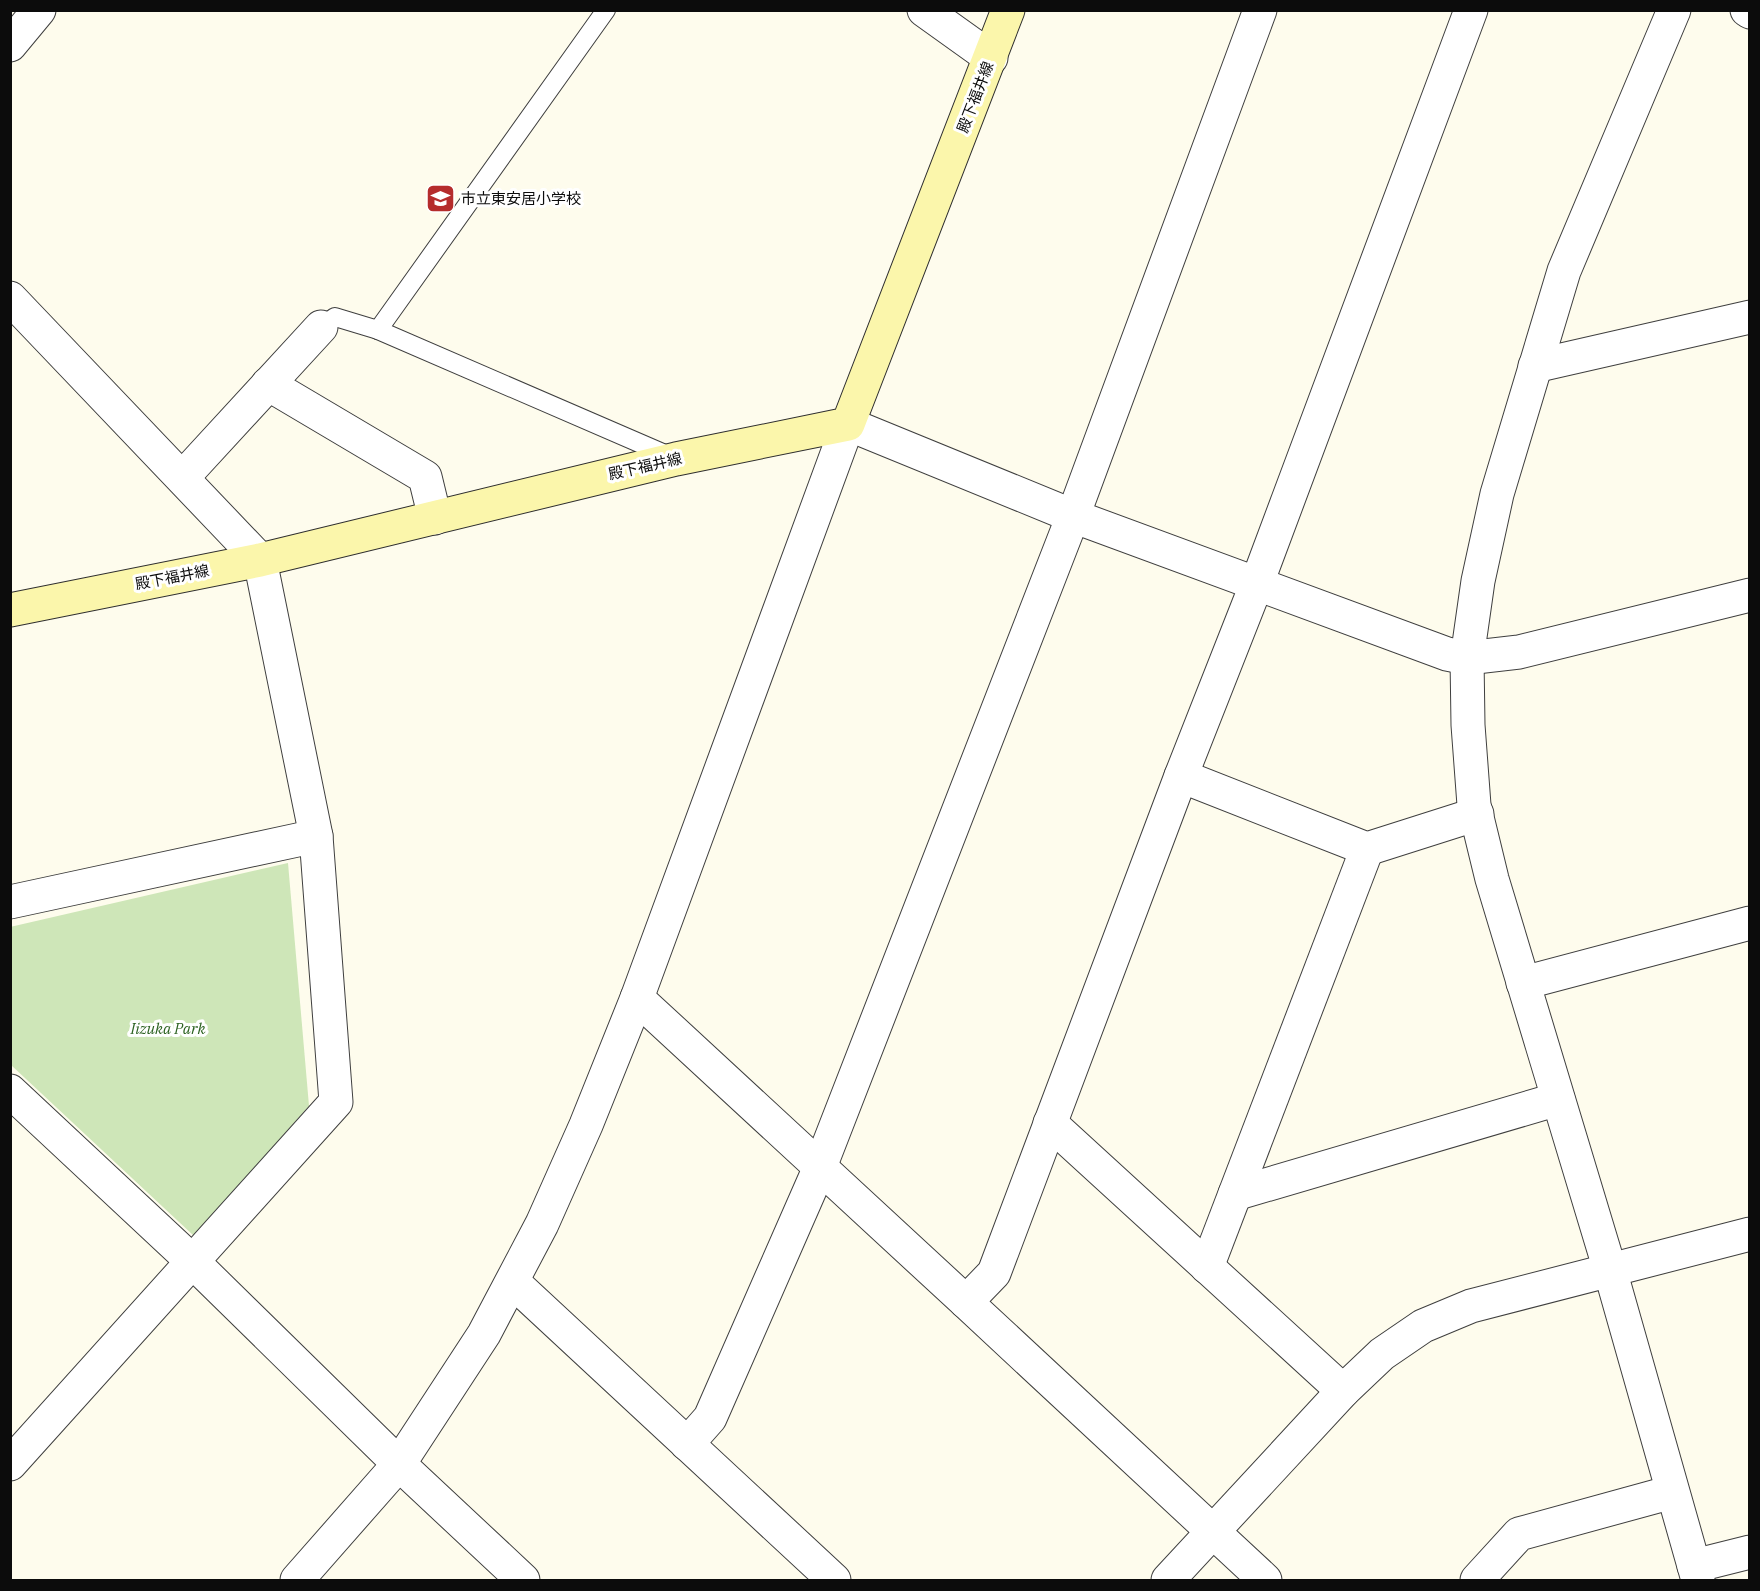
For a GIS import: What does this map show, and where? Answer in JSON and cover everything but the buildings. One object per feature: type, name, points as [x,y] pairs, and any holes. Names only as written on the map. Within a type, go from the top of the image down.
[{"type":"main road","name":"殿下福井線","points":[[15,604],[260,560],[676,459],[848,424],[1008,10]]},
{"type":"street","points":[[10,45],[39,10]]},
{"type":"street","points":[[924,10],[991,58]]},
{"type":"street","points":[[687,1444],[711,1418],[820,1167],[1073,516],[1260,10]]},
{"type":"street","points":[[966,1302],[994,1273],[1181,776],[1257,584],[1471,10]]},
{"type":"street","points":[[1674,10],[1564,271],[1497,494],[1478,580],[1467,658],[1468,725],[1474,805],[1492,879],[1610,1270],[1696,1574],[1749,1552]]},
{"type":"street","points":[[10,298],[260,560],[316,836],[336,1102],[10,1464]]},
{"type":"street","points":[[1534,366],[1749,317]]},
{"type":"street","points":[[183,477],[321,327]]},
{"type":"street","points":[[268,384],[425,477],[435,518]]},
{"type":"street","points":[[297,1581],[399,1464],[461,1371],[513,1282],[542,1224],[586,1125],[637,998],[848,424],[1073,516],[1447,654],[1467,658],[1519,652],[1749,595]]},
{"type":"street","points":[[1181,776],[1367,849],[1477,814]]},
{"type":"street","points":[[10,902],[316,836]]},
{"type":"street","points":[[1207,1267],[1367,849]]},
{"type":"street","points":[[1523,983],[1749,923]]},
{"type":"street","points":[[637,998],[1264,1581]]},
{"type":"street","points":[[10,1091],[192,1261],[399,1464],[523,1581]]},
{"type":"street","points":[[1235,1194],[1558,1100]]},
{"type":"street","points":[[1050,1123],[1342,1391]]},
{"type":"street","points":[[1168,1581],[1342,1391],[1382,1354],[1424,1326],[1471,1305],[1749,1234]]},
{"type":"street","points":[[513,1282],[834,1581]]},
{"type":"street","points":[[1477,1581],[1519,1534],[1672,1491]]},
{"type":"lane","points":[[378,330],[606,10]]},
{"type":"lane","points":[[321,327],[335,317],[378,330],[676,459]]},
{"type":"green space","name":"Iizuka Park","points":[[288,863],[309,1106],[194,1236],[11,1065],[10,927]]},
{"type":"place","name":"市立東安居小学校","points":[[440,198]]}]
